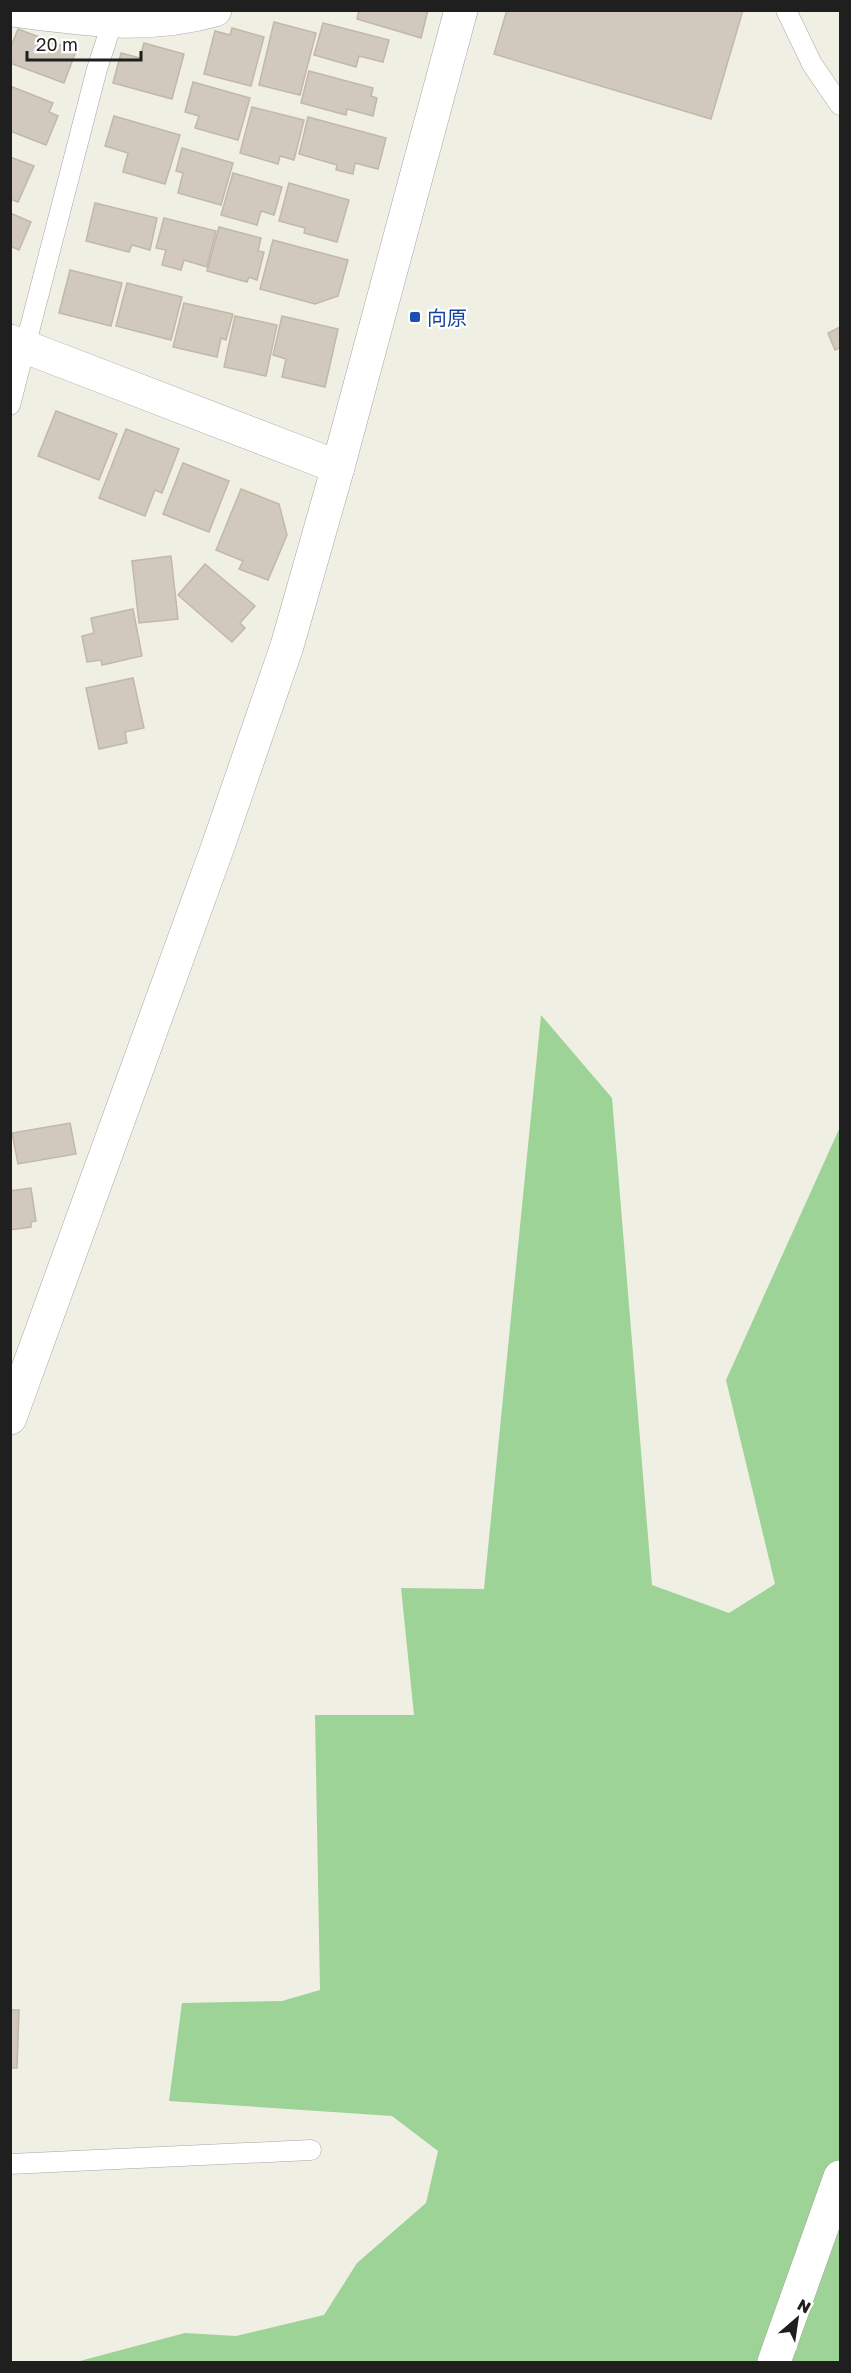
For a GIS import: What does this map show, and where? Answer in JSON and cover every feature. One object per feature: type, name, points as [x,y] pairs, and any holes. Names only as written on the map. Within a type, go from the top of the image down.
[{"type":"street","points":[[12,10],[111,17],[188,18],[215,10]]},
{"type":"street","points":[[10,1418],[225,826],[286,646],[338,467],[461,10]]},
{"type":"street","points":[[19,344],[338,467]]},
{"type":"street","points":[[774,2362],[840,2177]]},
{"type":"lane","points":[[786,10],[812,64],[840,105]]},
{"type":"lane","points":[[10,405],[19,344],[111,17]]},
{"type":"lane","points":[[10,2164],[311,2150]]},
{"type":"green space","points":[[541,1015],[612,1098],[652,1585],[729,1613],[775,1584],[726,1380],[840,1127],[840,2362],[76,2362],[185,2333],[236,2336],[324,2315],[357,2263],[426,2203],[438,2151],[392,2116],[169,2101],[182,2003],[282,2001],[320,1990],[315,1715],[414,1715],[401,1588],[484,1589]]},
{"type":"building","points":[[359,10],[428,10],[421,38],[357,19]]},
{"type":"building","points":[[507,10],[743,10],[711,119],[494,54]]},
{"type":"building","points":[[274,22],[316,33],[300,95],[259,85]]},
{"type":"building","points":[[323,23],[389,40],[383,62],[359,56],[356,67],[314,55]]},
{"type":"building","points":[[232,28],[264,37],[251,86],[204,74],[215,31],[230,35]]},
{"type":"building","points":[[18,29],[76,51],[64,83],[10,63],[10,49]]},
{"type":"building","points":[[144,43],[184,54],[172,99],[113,83],[121,53],[140,58]]},
{"type":"building","points":[[309,71],[373,88],[371,96],[377,98],[373,116],[347,109],[346,115],[301,103]]},
{"type":"building","points":[[193,82],[250,98],[238,140],[195,128],[199,116],[185,112]]},
{"type":"building","points":[[10,86],[53,103],[49,112],[58,116],[46,145],[10,131]]},
{"type":"building","points":[[252,107],[304,120],[294,160],[280,156],[278,164],[240,153]]},
{"type":"building","points":[[114,116],[180,135],[165,184],[123,172],[128,153],[105,146]]},
{"type":"building","points":[[308,117],[386,138],[378,169],[355,163],[353,174],[336,170],[337,165],[299,154]]},
{"type":"building","points":[[182,148],[233,163],[221,205],[178,193],[183,173],[176,171]]},
{"type":"building","points":[[10,157],[34,166],[18,202],[10,199]]},
{"type":"building","points":[[233,173],[282,187],[274,215],[261,211],[257,225],[221,215]]},
{"type":"building","points":[[289,183],[349,200],[337,242],[304,233],[305,228],[279,221]]},
{"type":"building","points":[[95,203],[157,218],[150,250],[132,245],[129,252],[86,241]]},
{"type":"building","points":[[10,213],[31,222],[19,250],[10,246]]},
{"type":"building","points":[[164,218],[216,231],[207,267],[184,260],[181,270],[162,265],[166,250],[156,248]]},
{"type":"building","points":[[219,227],[261,238],[258,251],[264,252],[257,280],[249,277],[247,282],[207,271]]},
{"type":"building","points":[[273,240],[348,260],[338,296],[315,304],[260,289]]},
{"type":"building","points":[[70,270],[122,283],[111,326],[59,313]]},
{"type":"building","points":[[127,283],[182,297],[171,340],[116,326]]},
{"type":"building","points":[[184,303],[233,314],[226,340],[221,338],[217,357],[173,347]]},
{"type":"building","points":[[235,316],[277,325],[266,376],[224,367]]},
{"type":"building","points":[[282,316],[338,329],[325,387],[282,377],[286,359],[273,355]]},
{"type":"building","points":[[840,327],[840,348],[835,350],[828,333]]},
{"type":"building","points":[[56,411],[117,434],[99,480],[38,456]]},
{"type":"building","points":[[126,429],[179,449],[162,493],[155,490],[145,516],[99,498]]},
{"type":"building","points":[[183,463],[229,481],[209,532],[163,514]]},
{"type":"building","points":[[241,489],[279,504],[287,535],[268,580],[239,569],[243,561],[216,550]]},
{"type":"building","points":[[171,556],[178,619],[139,623],[132,561]]},
{"type":"building","points":[[205,564],[255,606],[240,623],[245,628],[232,642],[178,595]]},
{"type":"building","points":[[133,609],[142,656],[102,665],[101,660],[87,662],[82,636],[94,633],[91,618]]},
{"type":"building","points":[[133,678],[144,728],[125,732],[127,743],[99,749],[86,688]]},
{"type":"building","points":[[70,1123],[76,1154],[18,1164],[12,1133]]},
{"type":"building","points":[[31,1188],[36,1221],[31,1222],[31,1227],[10,1230],[10,1191]]},
{"type":"building","points":[[10,2010],[19,2010],[17,2068],[10,2068]]},
{"type":"place","name":"向原","points":[[415,317]]}]
